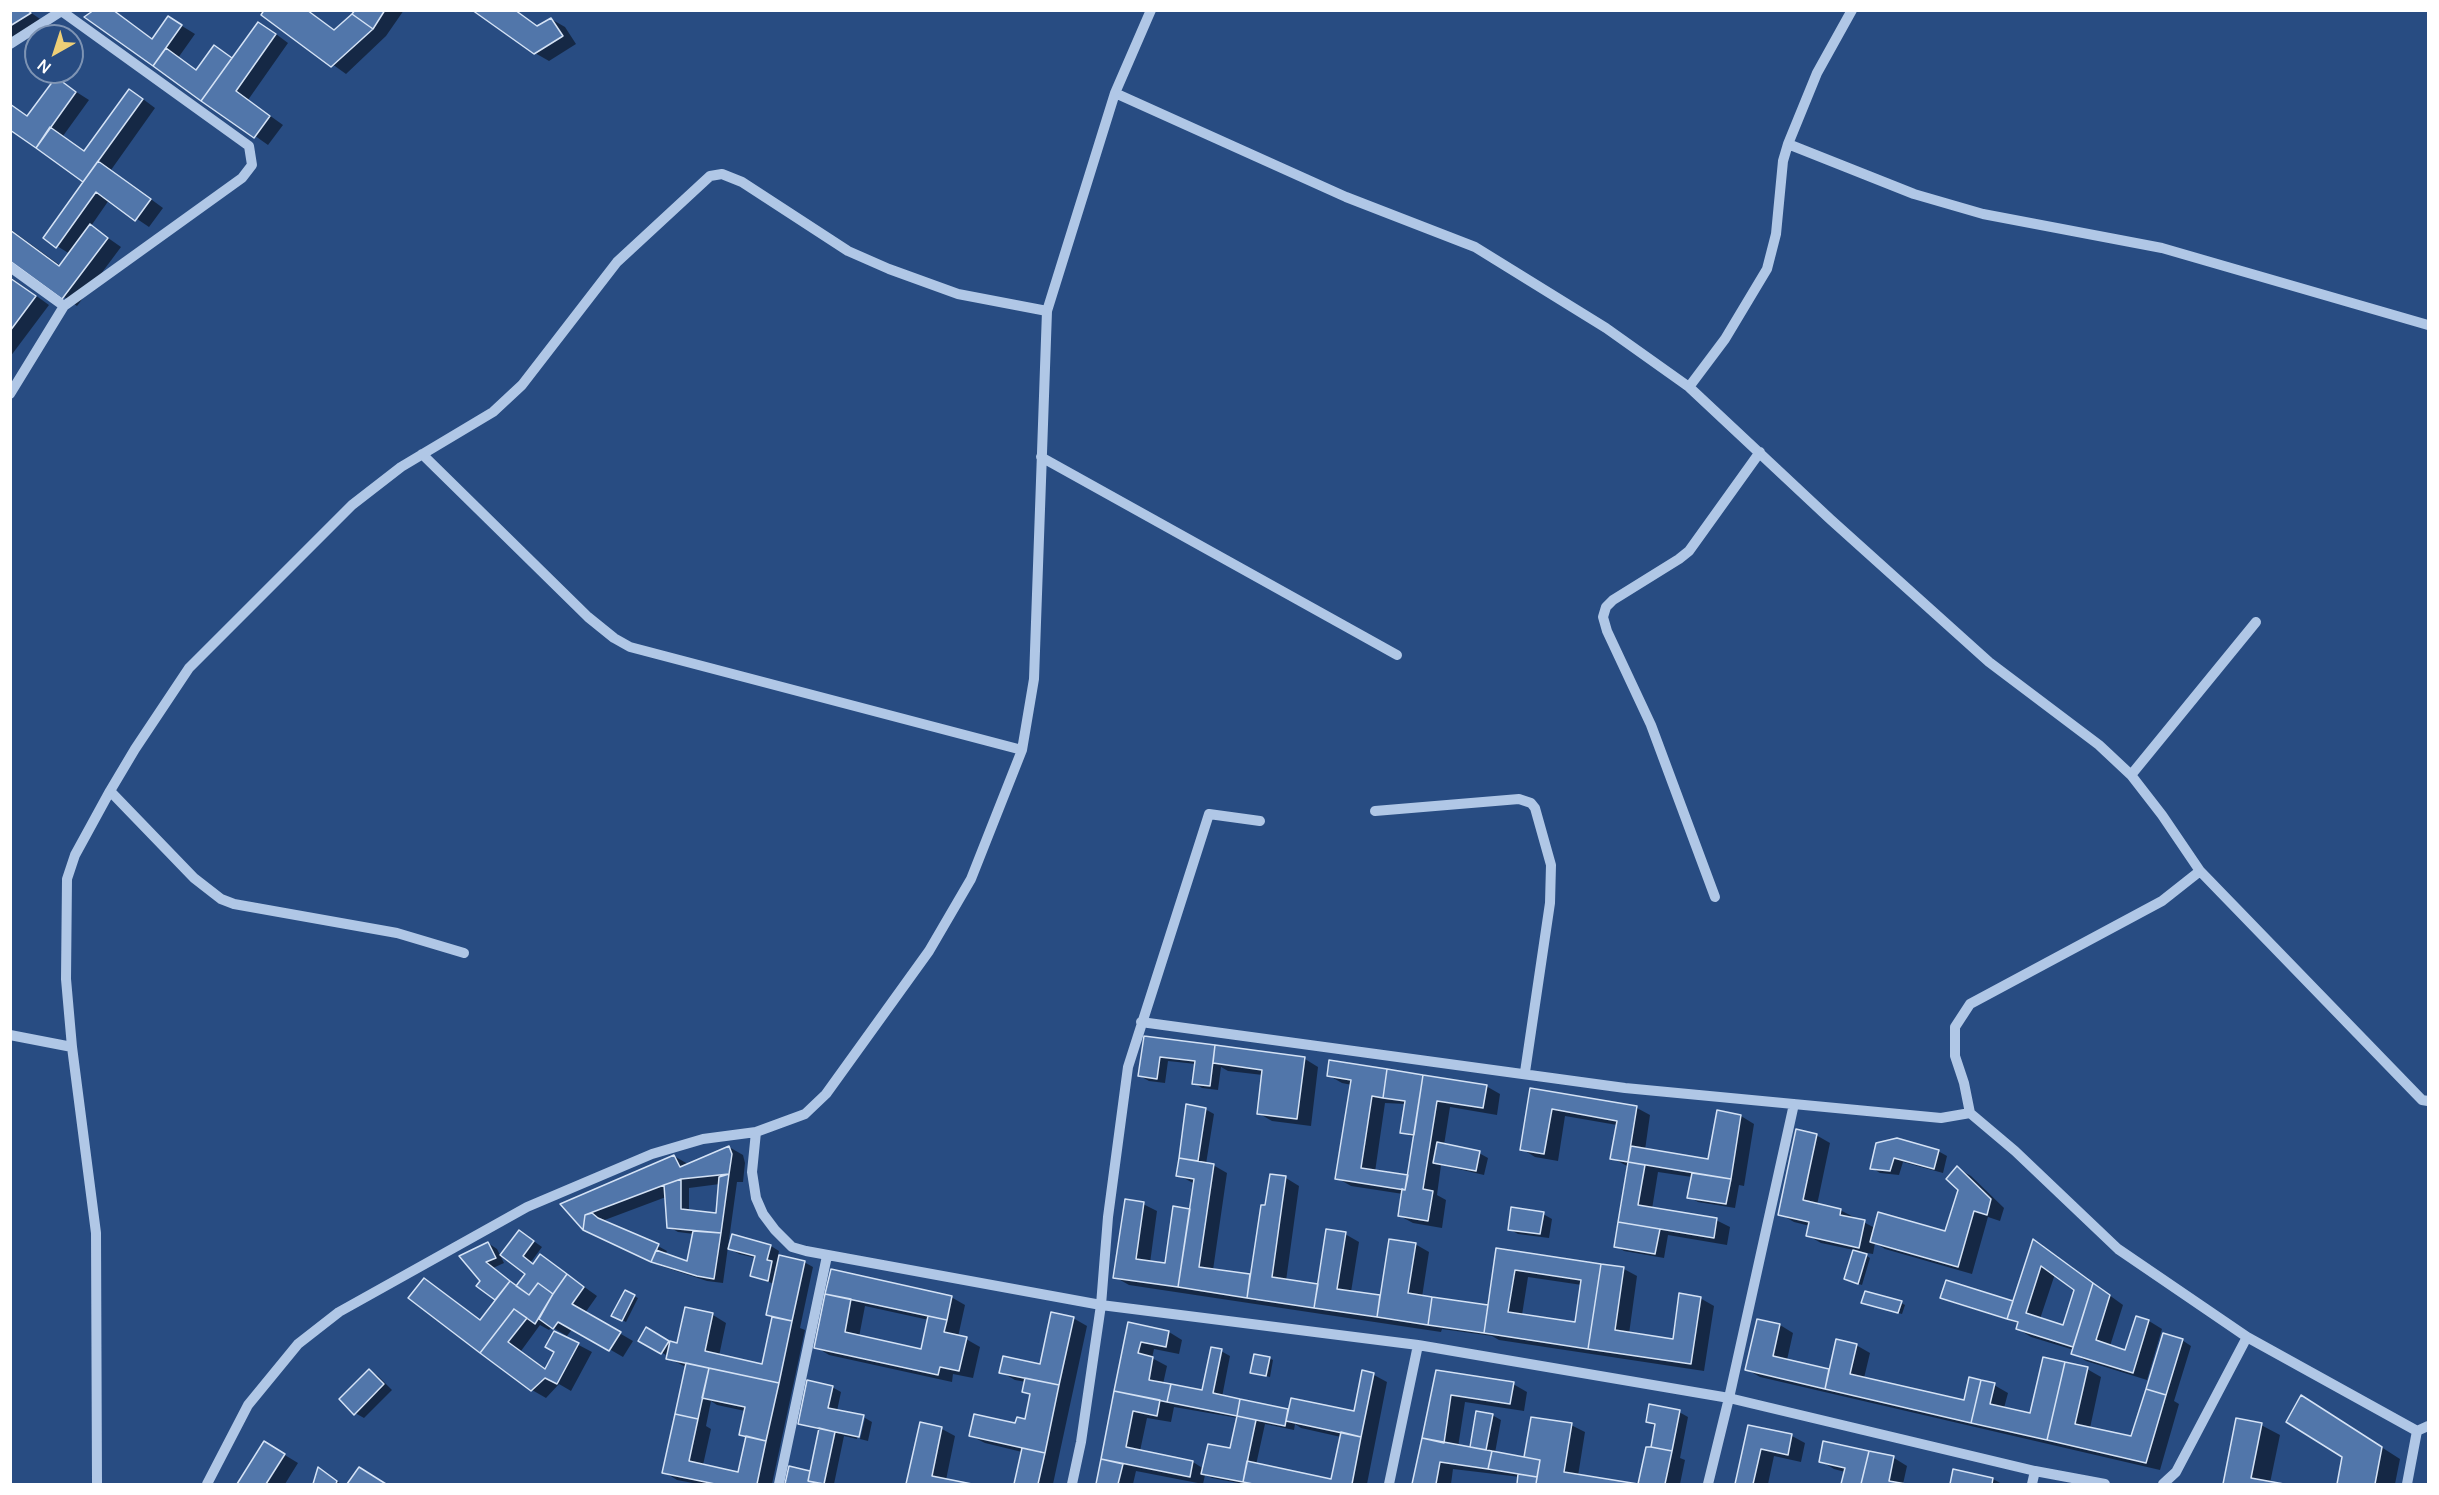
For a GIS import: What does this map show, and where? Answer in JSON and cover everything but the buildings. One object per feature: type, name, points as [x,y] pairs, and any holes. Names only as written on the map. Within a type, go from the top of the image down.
[{"type":"street","points":[[207,1485],[248,1405],[298,1344],[339,1312],[527,1208],[652,1154],[703,1138],[756,1132],[805,1114],[826,1094],[929,951],[971,879],[1022,750],[1034,679],[1047,311],[1115,93],[1151,10]]},
{"type":"street","points":[[1689,387],[1725,339],[1767,269],[1776,234],[1783,161],[1788,144],[1817,73],[1852,10]]},
{"type":"street","points":[[10,44],[62,11],[249,146],[253,158],[249,171],[242,178],[64,306],[10,394]]},
{"type":"street","points":[[1115,93],[1346,197],[1475,247],[1606,328],[1689,387],[1989,662],[2099,745],[2131,775],[2162,815],[2200,871],[2422,1100],[2428,1101]]},
{"type":"street","points":[[1788,144],[1914,194],[1983,214],[2162,248],[2428,325]]},
{"type":"street","points":[[97,1485],[96,1233],[72,1047],[66,979],[67,879],[75,855],[110,791],[135,749],[189,669],[352,505],[401,466],[493,412],[522,385],[617,262],[700,184],[715,175],[722,174],[742,182],[848,251],[889,269],[958,294],[1047,311]]},
{"type":"street","points":[[10,267],[64,306]]},
{"type":"street","points":[[1715,897],[1651,725],[1606,631],[1603,616],[1606,607],[1613,600],[1679,559],[1689,550],[1760,453]]},
{"type":"street","points":[[422,454],[588,617],[614,638],[630,646],[1022,750]]},
{"type":"street","points":[[1041,457],[1398,655]]},
{"type":"street","points":[[2131,775],[2256,622]]},
{"type":"street","points":[[110,791],[194,878],[221,899],[234,904],[396,933],[464,953]]},
{"type":"street","points":[[1375,812],[1519,799],[1531,803],[1535,808],[1551,866],[1550,903],[1525,1072]]},
{"type":"street","points":[[1072,1485],[1081,1442],[1101,1305],[1108,1217],[1128,1067],[1209,814],[1260,821]]},
{"type":"street","points":[[2200,871],[2162,901],[1970,1004],[1955,1027],[1955,1056],[1970,1113],[2015,1151],[2118,1249],[2247,1337],[2417,1431]]},
{"type":"street","points":[[1141,1022],[1525,1072],[1625,1088],[1941,1118],[1970,1113]]},
{"type":"street","points":[[10,1035],[72,1047]]},
{"type":"street","points":[[1708,1485],[1730,1398],[1794,1104]]},
{"type":"street","points":[[756,1132],[752,1172],[756,1198],[763,1214],[775,1230],[792,1246],[827,1256],[1101,1305],[1418,1345],[1730,1398],[2035,1471],[2104,1485]]},
{"type":"street","points":[[779,1485],[827,1256]]},
{"type":"street","points":[[2163,1485],[2176,1472],[2247,1337]]},
{"type":"street","points":[[1389,1485],[1418,1345]]},
{"type":"street","points":[[2417,1431],[2428,1426]]},
{"type":"street","points":[[2407,1485],[2417,1431]]},
{"type":"street","points":[[2032,1485],[2035,1471]]}]
